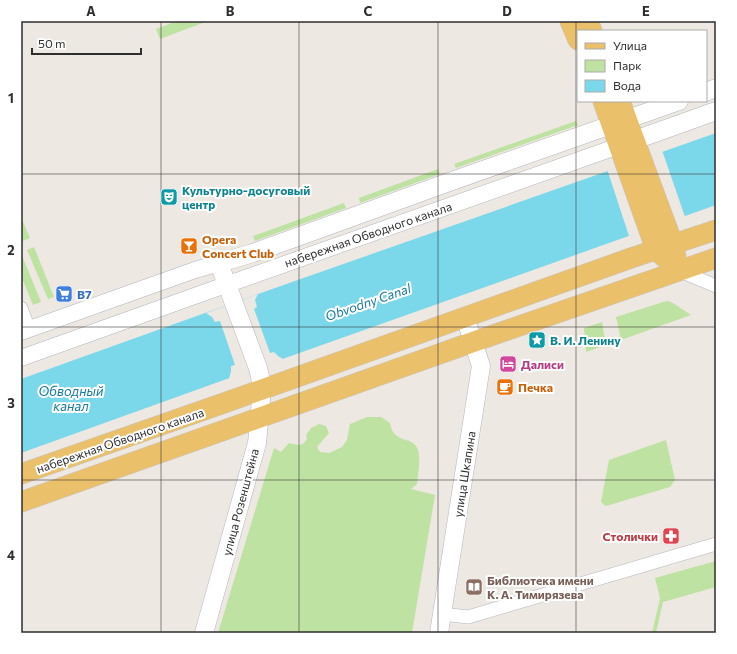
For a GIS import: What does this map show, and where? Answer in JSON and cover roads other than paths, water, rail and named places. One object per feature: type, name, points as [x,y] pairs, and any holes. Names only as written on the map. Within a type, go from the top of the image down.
[{"type":"main road","points":[[570,21],[577,38]]},
{"type":"main road","points":[[604,102],[619,122],[665,247],[680,271]]},
{"type":"main road","points":[[619,122],[620,102]]},
{"type":"main road","name":"набережная Обводного канала","points":[[219,263],[253,253],[459,178],[676,102]]},
{"type":"main road","name":"набережная Обводного канала","points":[[629,150],[716,111]]},
{"type":"main road","name":"набережная Обводного канала","points":[[21,474],[464,317],[716,230]]},
{"type":"main road","name":"набережная Обводного канала","points":[[21,502],[473,342],[716,258]]},
{"type":"main road","name":"улица Розенштейна","points":[[204,633],[257,443],[262,389],[258,368],[219,263]]},
{"type":"main road","name":"улица Шкапина","points":[[439,633],[481,366],[464,317]]},
{"type":"street","name":"набережная Обводного канала","points":[[21,358],[227,284],[629,150]]},
{"type":"street","name":"набережная Обводного канала","points":[[25,331],[195,270],[219,263]]},
{"type":"street","points":[[680,271],[716,286]]},
{"type":"street","points":[[21,308],[25,331]]},
{"type":"street","points":[[442,614],[468,616],[716,544]]},
{"type":"water","name":"Обводный канал","points":[[716,133],[716,205],[21,453],[21,379]]},
{"type":"place","name":"Культурно-досуговый центр","points":[[169,197]]},
{"type":"place","name":"Opera Concert Club","points":[[189,246]]},
{"type":"place","name":"В7","points":[[64,294]]},
{"type":"place","name":"В. И. Ленину","points":[[537,340]]},
{"type":"place","name":"Далиси","points":[[508,364]]},
{"type":"place","name":"Печка","points":[[505,387]]},
{"type":"place","name":"Столички","points":[[671,536]]},
{"type":"place","name":"Библиотека имени К. А. Тимирязева","points":[[474,587]]},
{"type":"water label","name":"Obvodny Canal","points":[[368,302]]}]
